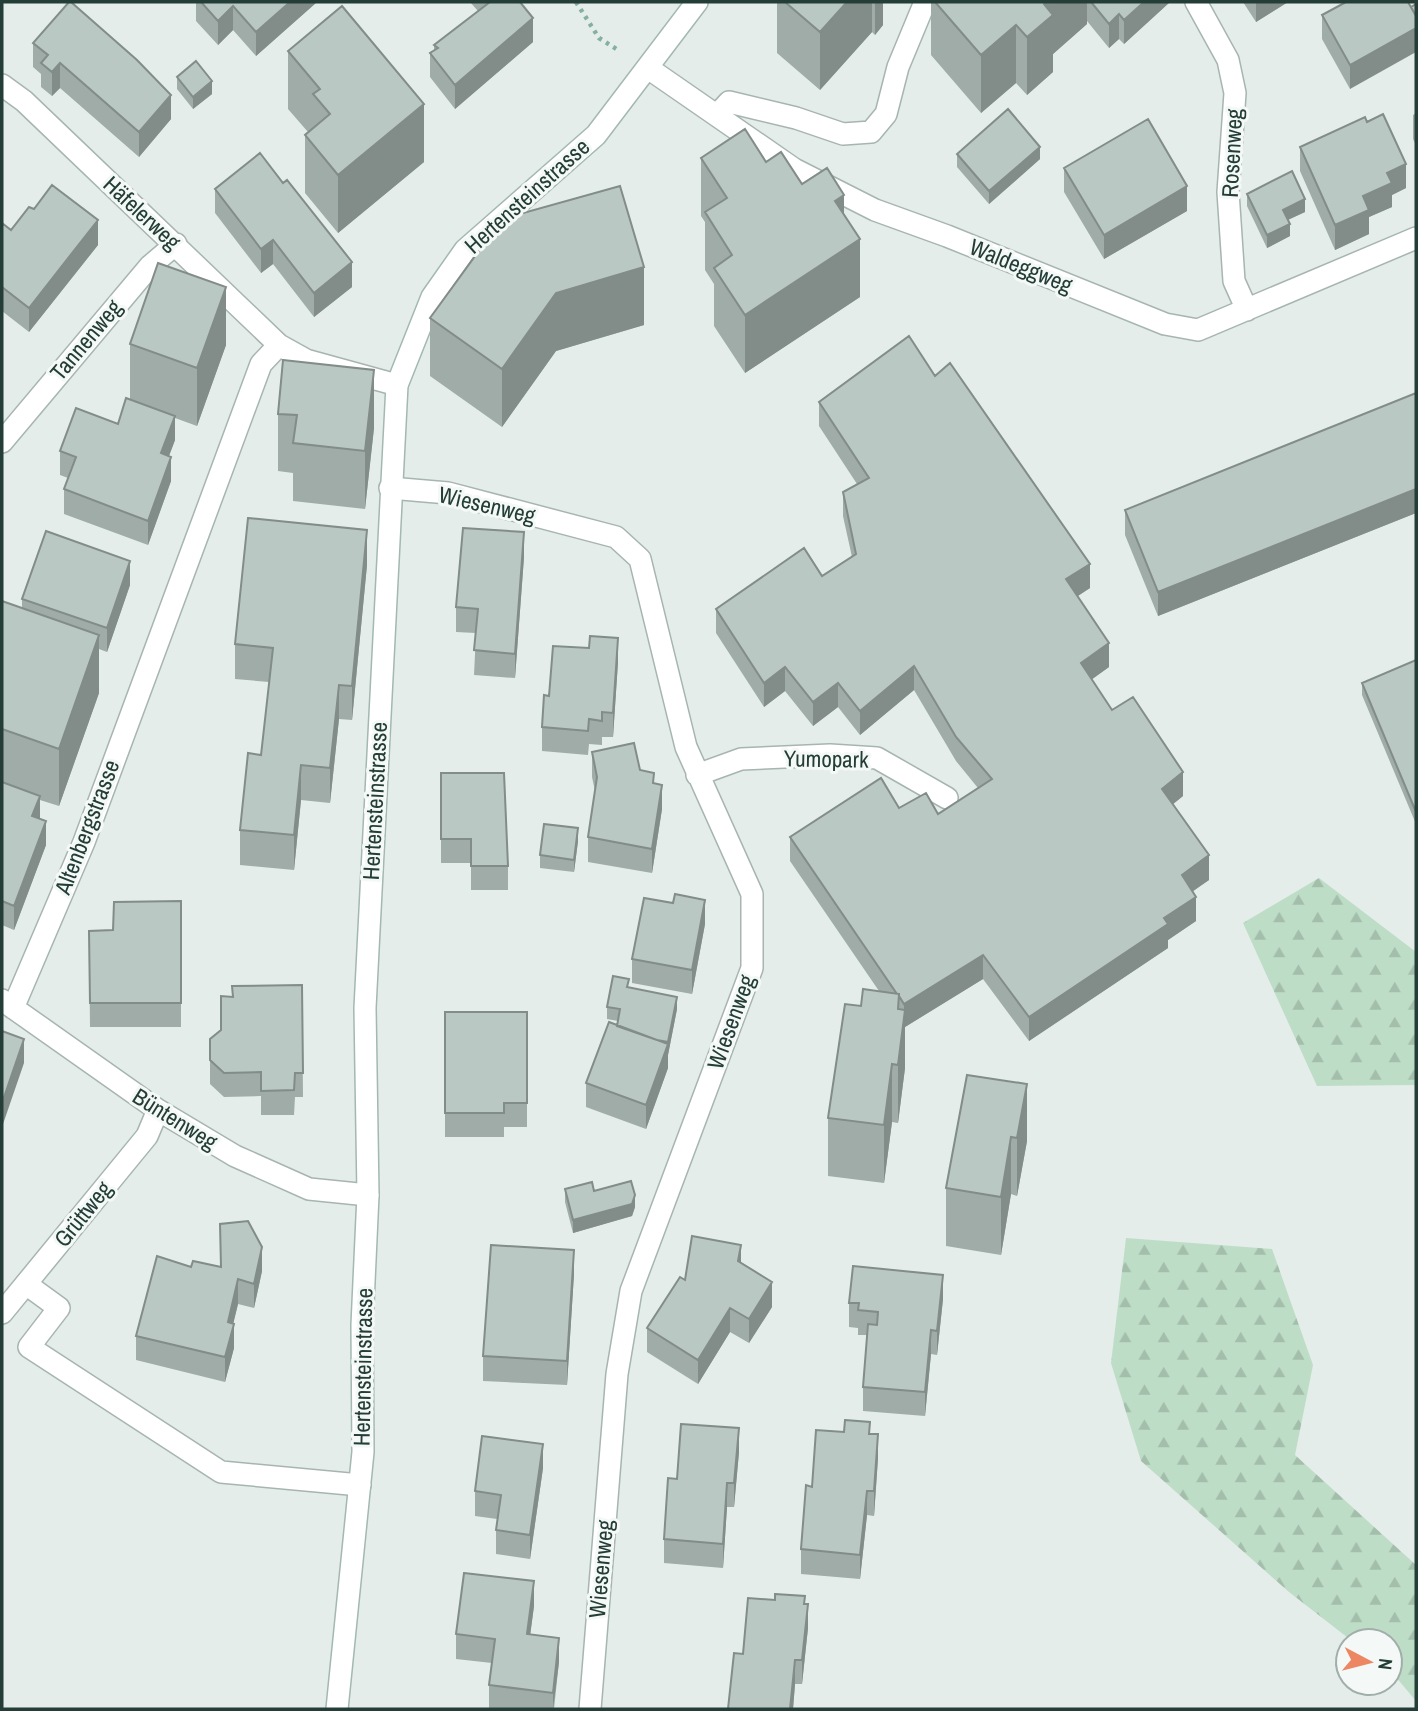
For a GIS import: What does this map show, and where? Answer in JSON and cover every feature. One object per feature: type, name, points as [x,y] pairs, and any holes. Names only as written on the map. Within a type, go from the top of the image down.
[{"type":"street","name":"Hertensteinstrasse","points":[[337,1709],[363,1452],[362,1325],[368,1195],[365,1008],[397,385],[432,297],[465,250],[596,135],[697,2]]},
{"type":"street","points":[[717,115],[729,102],[796,118],[844,134],[871,132],[886,114],[898,67],[925,2]]},
{"type":"street","name":"Rosenweg","points":[[1196,2],[1228,60],[1235,93],[1229,205],[1234,281],[1247,310]]},
{"type":"street","name":"Waldeggweg","points":[[648,68],[794,170],[875,211],[960,241],[1165,324],[1198,330],[1416,238]]},
{"type":"street","name":"Häfelerweg","points":[[2,85],[24,101],[279,345],[306,360],[397,385]]},
{"type":"street","name":"Tannenweg","points":[[2,442],[150,266],[176,244]]},
{"type":"street","name":"Altenbergstrasse","points":[[8,1004],[84,842],[261,364],[279,345]]},
{"type":"street","name":"Wiesenweg","points":[[390,488],[448,493],[616,537],[640,559],[686,747],[752,894],[752,968],[631,1291],[617,1374],[590,1709]]},
{"type":"street","name":"Yumopark","points":[[697,775],[741,759],[830,755],[877,758],[947,798]]},
{"type":"street","name":"Büntenweg","points":[[8,1004],[158,1110],[234,1156],[309,1189],[368,1195]]},
{"type":"street","name":"Grüttweg","points":[[2,1313],[147,1136],[158,1110]]},
{"type":"street","points":[[26,1284],[59,1308],[29,1347],[222,1472],[360,1485]]},
{"type":"path","points":[[576,2],[599,38],[648,68]]},
{"type":"green space","points":[[1319,878],[1416,952],[1416,1085],[1317,1086],[1243,923]]},
{"type":"green space","points":[[1126,1238],[1272,1249],[1313,1365],[1295,1455],[1416,1565],[1416,1701],[1404,1687],[1404,1627],[1334,1627],[1289,1592],[1141,1461],[1111,1363]]},
{"type":"building","points":[[69,2],[137,60],[171,95],[139,132],[60,63],[52,72],[41,63],[48,55],[33,43]]},
{"type":"building","points":[[201,2],[290,2],[256,32],[233,6],[218,21]]},
{"type":"building","points":[[490,2],[520,2],[533,18],[455,85],[430,53],[438,48],[434,45]]},
{"type":"building","points":[[785,2],[847,2],[820,32]]},
{"type":"building","points":[[935,2],[1046,2],[1044,4],[1053,15],[1027,37],[1016,25],[981,55]]},
{"type":"building","points":[[1091,2],[1144,2],[1124,20],[1119,14],[1109,24]]},
{"type":"building","points":[[1346,2],[1408,2],[1416,16],[1416,28],[1350,65],[1322,15]]},
{"type":"building","points":[[342,6],[424,104],[338,175],[305,135],[330,114],[313,94],[320,89],[288,51]]},
{"type":"building","points":[[196,61],[212,81],[193,97],[177,77]]},
{"type":"building","points":[[1008,109],[1040,147],[989,191],[957,154]]},
{"type":"building","points":[[1383,114],[1406,164],[1387,173],[1392,183],[1363,196],[1369,210],[1335,225],[1300,147],[1365,117],[1367,122]]},
{"type":"building","points":[[1148,119],[1187,186],[1104,235],[1064,168]]},
{"type":"building","points":[[745,129],[766,162],[781,152],[802,184],[827,168],[844,195],[835,201],[860,239],[745,315],[714,268],[732,255],[705,212],[727,198],[701,158]]},
{"type":"building","points":[[260,153],[283,183],[287,180],[352,262],[314,293],[273,240],[261,249],[215,189]]},
{"type":"building","points":[[1292,171],[1305,199],[1283,210],[1290,224],[1267,235],[1247,194]]},
{"type":"building","points":[[52,185],[98,220],[29,308],[2,287],[2,223],[11,230],[29,207],[34,209]]},
{"type":"building","points":[[620,186],[644,267],[556,293],[502,369],[430,318],[502,219]]},
{"type":"building","points":[[158,263],[226,287],[197,368],[130,344]]},
{"type":"building","points":[[909,336],[935,376],[950,363],[1090,564],[1066,579],[1109,643],[1081,663],[1112,710],[1133,697],[1183,772],[1162,789],[1209,855],[1182,875],[1196,897],[1164,918],[1168,924],[1029,1017],[983,955],[904,1004],[790,837],[881,778],[899,808],[926,793],[938,814],[992,779],[956,737],[914,666],[860,711],[838,683],[813,702],[785,667],[764,683],[716,609],[804,548],[822,576],[856,554],[843,492],[869,478],[819,402]]},
{"type":"building","points":[[283,360],[374,370],[365,451],[293,443],[297,415],[278,414]]},
{"type":"building","points":[[1416,393],[1416,489],[1158,592],[1125,510]]},
{"type":"building","points":[[126,398],[175,416],[161,453],[171,457],[148,521],[64,489],[76,457],[60,451],[76,408],[118,424]]},
{"type":"building","points":[[248,518],[367,530],[352,686],[339,685],[330,768],[301,765],[294,835],[240,830],[248,753],[261,755],[273,648],[235,644]]},
{"type":"building","points":[[463,528],[524,532],[515,654],[474,650],[478,609],[456,607]]},
{"type":"building","points":[[46,531],[130,561],[107,628],[22,599]]},
{"type":"building","points":[[2,601],[99,635],[59,749],[2,729]]},
{"type":"building","points":[[590,636],[618,638],[613,713],[602,712],[602,721],[589,719],[588,731],[542,727],[544,695],[549,696],[553,646],[589,648]]},
{"type":"building","points":[[1416,660],[1416,812],[1362,683]]},
{"type":"building","points":[[634,743],[640,770],[654,773],[653,783],[662,785],[652,849],[588,837],[597,777],[592,752]]},
{"type":"building","points":[[441,773],[504,773],[508,866],[471,866],[471,839],[441,839]]},
{"type":"building","points":[[2,782],[40,796],[32,816],[46,821],[14,906],[2,901]]},
{"type":"building","points":[[544,824],[578,828],[574,860],[540,855]]},
{"type":"building","points":[[675,894],[705,900],[692,970],[632,959],[644,898],[673,903]]},
{"type":"building","points":[[181,901],[181,1003],[90,1003],[89,931],[113,930],[114,902]]},
{"type":"building","points":[[613,976],[629,979],[627,987],[677,997],[668,1042],[617,1026],[620,1009],[607,1007]]},
{"type":"building","points":[[302,985],[303,1073],[295,1073],[294,1090],[261,1091],[261,1072],[224,1073],[210,1060],[210,1039],[221,1030],[221,996],[233,997],[232,986]]},
{"type":"building","points":[[863,989],[899,994],[898,1009],[905,1010],[898,1065],[892,1064],[884,1125],[828,1118],[845,1004],[861,1006]]},
{"type":"building","points":[[445,1012],[527,1012],[527,1103],[504,1103],[504,1113],[445,1113]]},
{"type":"building","points":[[609,1022],[668,1044],[646,1105],[586,1083]]},
{"type":"building","points":[[2,1031],[24,1039],[2,1103]]},
{"type":"building","points":[[967,1075],[1027,1084],[1017,1138],[1011,1137],[1001,1197],[946,1188]]},
{"type":"building","points":[[631,1181],[635,1195],[632,1204],[573,1220],[565,1189],[592,1182],[594,1191]]},
{"type":"building","points":[[248,1221],[262,1247],[254,1284],[238,1279],[228,1322],[234,1324],[225,1357],[136,1336],[157,1256],[191,1267],[193,1261],[221,1267],[220,1224]]},
{"type":"building","points":[[692,1236],[741,1245],[738,1261],[772,1282],[749,1319],[730,1308],[698,1360],[647,1328],[680,1277],[685,1280]]},
{"type":"building","points":[[491,1245],[574,1250],[567,1361],[483,1356]]},
{"type":"building","points":[[853,1266],[943,1275],[937,1331],[931,1330],[925,1392],[863,1387],[868,1324],[877,1325],[878,1312],[858,1310],[859,1303],[849,1303]]},
{"type":"building","points":[[845,1420],[870,1422],[869,1434],[878,1434],[874,1491],[867,1491],[860,1555],[801,1549],[806,1485],[812,1487],[816,1430],[844,1432]]},
{"type":"building","points":[[681,1424],[739,1428],[734,1483],[727,1483],[723,1544],[664,1539],[668,1478],[677,1479]]},
{"type":"building","points":[[482,1436],[543,1444],[530,1535],[496,1530],[501,1495],[475,1491]]},
{"type":"building","points":[[464,1573],[534,1581],[527,1634],[559,1638],[553,1693],[489,1685],[495,1639],[456,1634]]},
{"type":"building","points":[[775,1594],[805,1596],[804,1604],[808,1604],[802,1660],[795,1660],[790,1709],[728,1709],[734,1653],[743,1654],[748,1598],[775,1600]]}]
